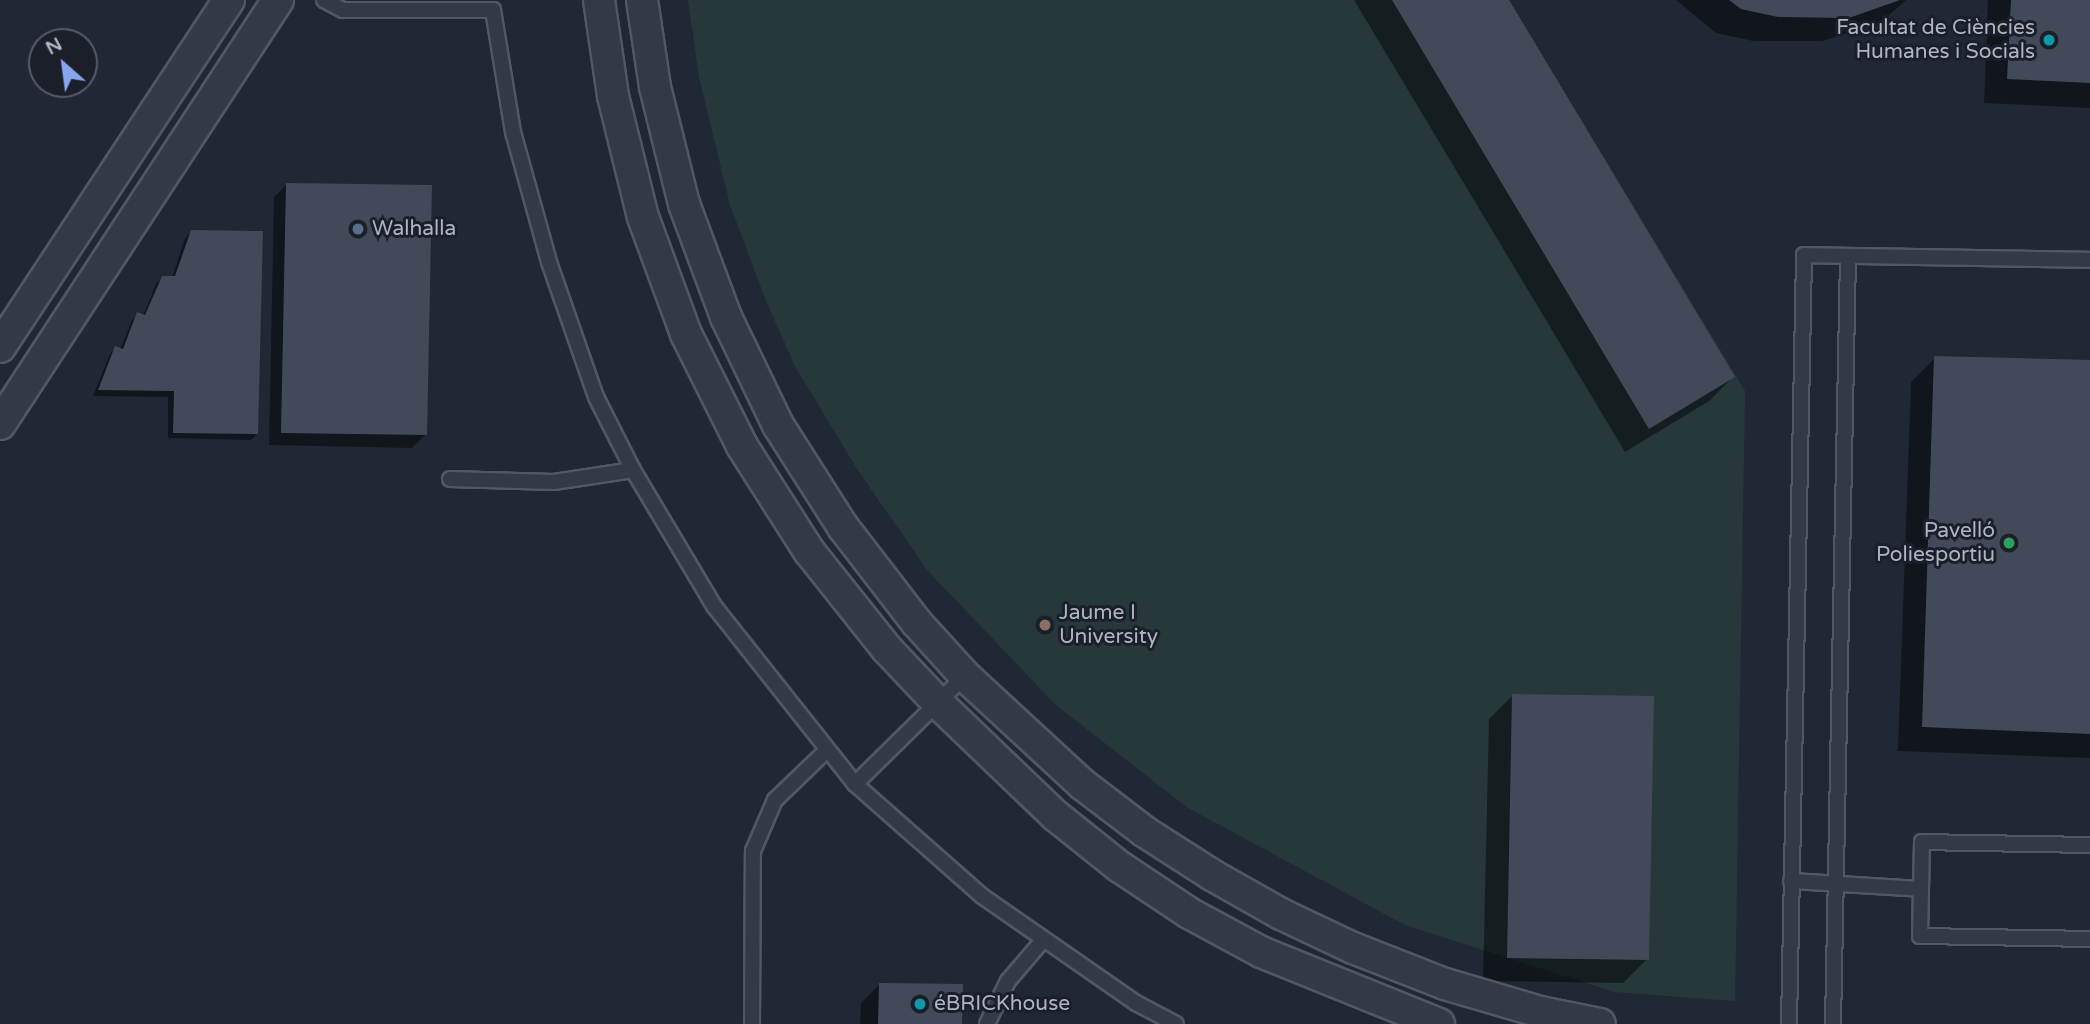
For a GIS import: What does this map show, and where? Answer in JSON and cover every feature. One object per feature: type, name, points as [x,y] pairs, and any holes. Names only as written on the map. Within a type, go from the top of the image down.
[{"type":"street","points":[[0,347],[229,0]]},
{"type":"street","points":[[0,424],[278,0]]},
{"type":"street","points":[[599,0],[613,96],[643,217],[686,334],[741,446],[808,551],[887,649],[937,703],[1056,816],[1120,867],[1189,913],[1261,952],[1439,1024]]},
{"type":"street","points":[[642,0],[655,87],[684,204],[726,317],[778,425],[843,527],[917,622],[965,676],[1082,783],[1145,832],[1212,875],[1281,914],[1353,948],[1445,984],[1540,1012],[1600,1024]]},
{"type":"lane","points":[[324,0],[343,10],[494,10],[513,132],[549,262],[596,397],[633,470],[714,606],[855,784],[982,896],[1136,1003],[1176,1024]]},
{"type":"lane","points":[[1789,1024],[1804,255],[2090,260]]},
{"type":"lane","points":[[1833,1024],[1848,256]]},
{"type":"lane","points":[[450,479],[554,482],[633,470]]},
{"type":"lane","points":[[855,784],[965,676]]},
{"type":"lane","points":[[752,1024],[753,851],[775,800],[827,750]]},
{"type":"lane","points":[[2090,845],[1922,842],[1920,936],[2090,939]]},
{"type":"lane","points":[[1791,881],[1921,889]]},
{"type":"lane","points":[[987,1024],[1008,981],[1044,939]]},
{"type":"shaded area","points":[[688,0],[1509,0],[1745,391],[1735,1001],[1614,992],[1405,925],[1188,808],[1056,705],[928,571],[857,469],[796,368],[766,301],[730,205],[699,77]]},
{"type":"building","points":[[1392,0],[1509,0],[1735,377],[1649,429]]},
{"type":"building","name":"Facultat de Ciències Humanes i Socials","points":[[1729,0],[1900,0],[1849,18],[1778,17],[1741,9]]},
{"type":"building","name":"Facultat de Ciències Humanes i Socials","points":[[2011,0],[2090,0],[2090,83],[2007,79]]},
{"type":"building","points":[[286,183],[432,185],[427,435],[281,433]]},
{"type":"building","points":[[191,230],[263,231],[258,434],[173,433],[174,391],[98,390],[115,346],[123,349],[137,312],[145,315],[162,276],[175,276]]},
{"type":"building","name":"Pavelló Poliesportiu","points":[[1934,356],[2090,360],[2090,734],[1922,727]]},
{"type":"building","points":[[1512,694],[1654,696],[1649,960],[1507,958]]},
{"type":"building","name":"éBRICKhouse","points":[[879,983],[963,984],[962,1024],[878,1024]]},
{"type":"place","name":"Facultat de Ciències Humanes i Socials","points":[[2049,40]]},
{"type":"place","name":"Walhalla","points":[[358,229]]},
{"type":"place","name":"Pavelló Poliesportiu","points":[[2009,543]]},
{"type":"place","name":"Jaume I University","points":[[1045,625]]},
{"type":"place","name":"éBRICKhouse","points":[[920,1004]]}]
